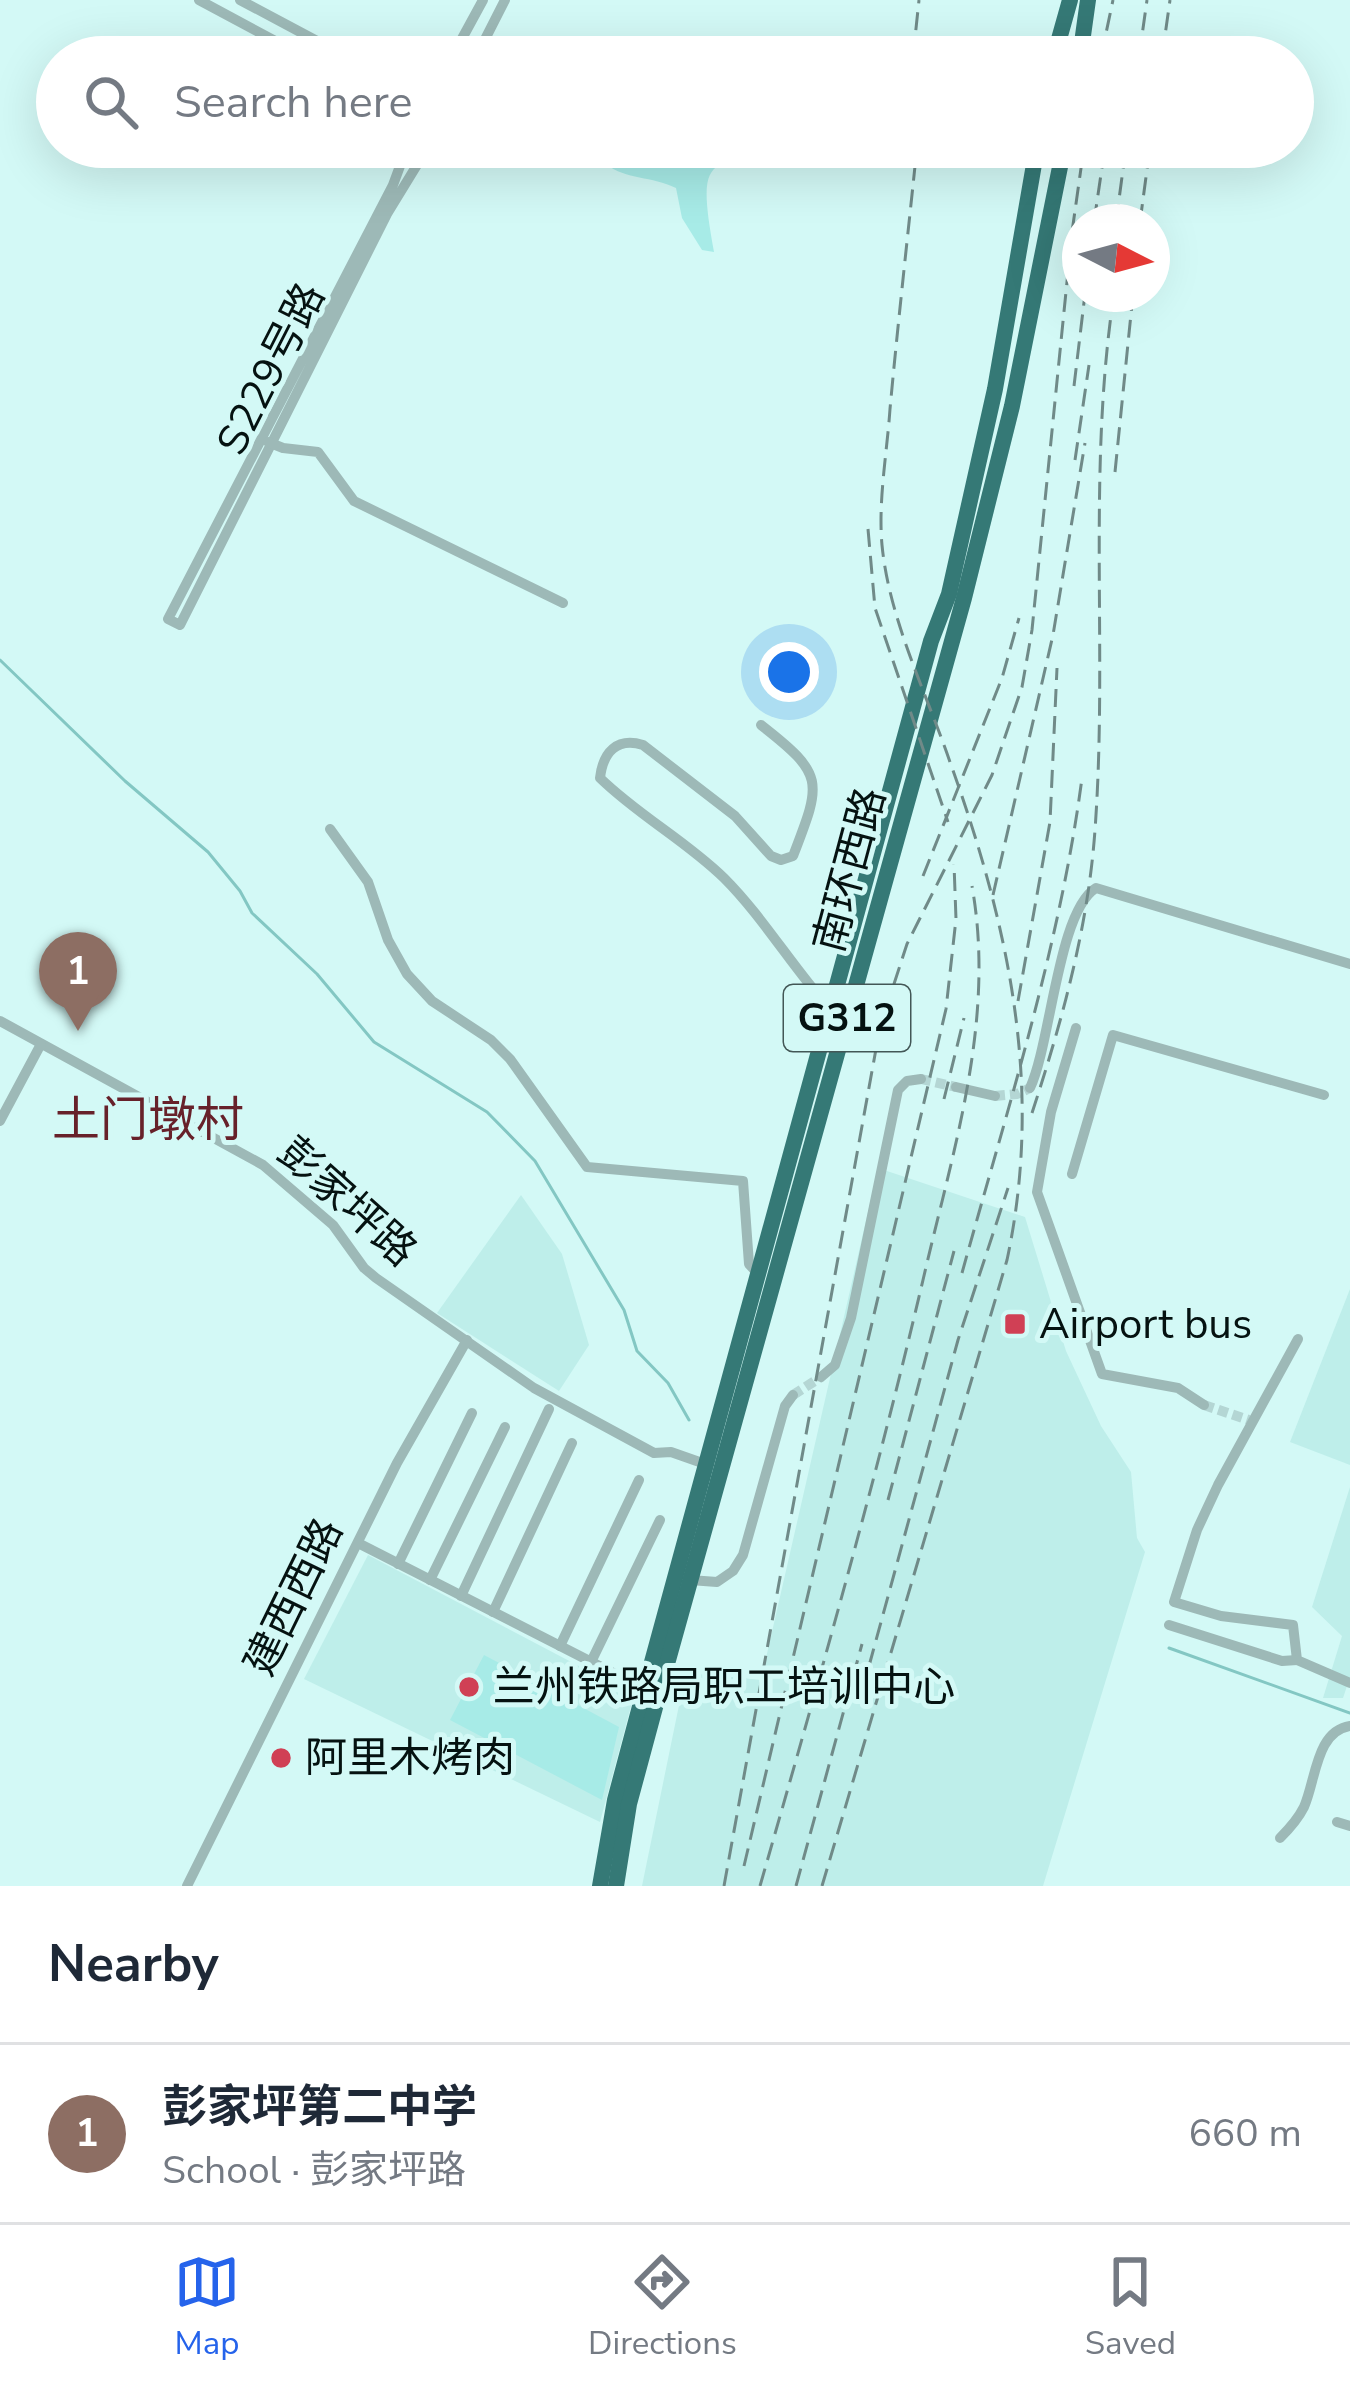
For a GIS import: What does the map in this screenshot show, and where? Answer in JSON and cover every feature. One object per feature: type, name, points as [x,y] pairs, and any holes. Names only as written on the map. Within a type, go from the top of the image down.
[{"type":"highway","points":[[1083,36],[1088,0]]},
{"type":"highway","points":[[1059,36],[1066,3]]},
{"type":"highway","name":"南环西路","points":[[616,1886],[653,1687],[708,1465],[931,641],[949,594],[995,389],[1033,168]]},
{"type":"highway","name":"南环西路","points":[[600,1886],[615,1800],[690,1580],[964,598],[1012,406],[1060,168]]},
{"type":"street","points":[[199,0],[266,36]]},
{"type":"street","points":[[240,0],[307,36]]},
{"type":"street","points":[[463,36],[483,0]]},
{"type":"street","points":[[487,36],[505,0]]},
{"type":"street","name":"S229号路","points":[[174,622],[399,168]]},
{"type":"street","name":"S229号路","points":[[266,442],[415,168]]},
{"type":"street","points":[[266,442],[318,452],[354,501],[562,603]]},
{"type":"street","points":[[761,725],[802,757],[814,782],[793,856],[782,860],[771,856],[735,816],[643,745],[628,740],[618,744],[606,755],[600,778],[635,812],[688,846],[727,881],[832,1012]]},
{"type":"street","points":[[330,829],[368,882],[388,940],[406,974],[432,1001],[491,1040],[510,1060],[587,1168],[743,1180],[749,1264],[760,1276]]},
{"type":"street","points":[[1030,1088],[1071,924],[1086,895],[1096,888],[1350,964]]},
{"type":"street","name":"彭家坪路","points":[[0,1022],[263,1165],[333,1225],[364,1268],[535,1388],[654,1453],[671,1452],[708,1465]]},
{"type":"street","points":[[1076,1028],[1051,1112],[1037,1192],[1102,1374],[1178,1388],[1204,1405]]},
{"type":"street","points":[[1072,1174],[1113,1035],[1324,1095]]},
{"type":"street","points":[[0,1121],[41,1044]]},
{"type":"street","points":[[821,1377],[835,1366],[850,1318],[898,1090],[907,1081],[921,1079]]},
{"type":"street","points":[[956,1087],[995,1096]]},
{"type":"street","points":[[1297,1660],[1293,1625],[1221,1616],[1174,1602],[1197,1530],[1251,1420],[1298,1339]]},
{"type":"street","name":"建西西路","points":[[187,1886],[358,1544],[467,1340]]},
{"type":"street","points":[[690,1580],[717,1582],[740,1561],[785,1406],[793,1395]]},
{"type":"street","points":[[461,1596],[549,1409]]},
{"type":"street","points":[[398,1564],[472,1413]]},
{"type":"street","points":[[430,1580],[505,1427]]},
{"type":"street","points":[[493,1612],[572,1443]]},
{"type":"street","points":[[560,1646],[639,1480]]},
{"type":"street","points":[[591,1662],[661,1520]]},
{"type":"street","points":[[358,1544],[591,1662],[653,1687]]},
{"type":"street","points":[[1168,1625],[1282,1660],[1297,1660],[1350,1683]]},
{"type":"street","points":[[1280,1838],[1303,1808],[1327,1738],[1350,1726]]},
{"type":"shaded area","points":[[613,168],[716,168],[709,177],[707,193],[714,252],[702,250],[682,218],[676,188]]},
{"type":"shaded area","points":[[878,1168],[1025,1217],[1066,1351],[1101,1426],[1131,1472],[1137,1538],[1145,1552],[1043,1886],[642,1886],[686,1671],[761,1680]]},
{"type":"shaded area","points":[[521,1195],[562,1254],[589,1345],[559,1391],[437,1313]]},
{"type":"shaded area","points":[[1350,1289],[1350,1465],[1290,1442]]},
{"type":"shaded area","points":[[1350,1487],[1350,1677],[1343,1698],[1323,1698],[1342,1636],[1312,1607]]},
{"type":"shaded area","name":"兰州铁路局职工培训中心","points":[[368,1555],[634,1695],[600,1822],[304,1679]]},
{"type":"shaded area","points":[[484,1655],[619,1727],[602,1800],[450,1720]]},
{"type":"waterway","points":[[0,660],[125,781],[208,852],[252,913],[317,974],[374,1042],[487,1112],[535,1161],[624,1310],[637,1351],[668,1383],[689,1420]]},
{"type":"waterway","points":[[1169,1648],[1350,1713]]},
{"type":"tunnel","points":[[921,1079],[956,1087]]},
{"type":"tunnel","points":[[995,1096],[1030,1088]]},
{"type":"tunnel","points":[[793,1395],[821,1377]]},
{"type":"tunnel","points":[[1204,1405],[1249,1420]]},
{"type":"railway","points":[[915,36],[919,0]]},
{"type":"railway","points":[[1105,36],[1113,0]]},
{"type":"railway","points":[[1142,36],[1147,0]]},
{"type":"railway","points":[[1165,36],[1170,0]]},
{"type":"railway","points":[[822,1886],[1007,1260],[1022,1132],[1021,1070],[1004,946],[971,823],[900,628],[882,545],[883,477],[915,168]]},
{"type":"railway","points":[[724,1886],[880,1027],[907,944],[992,775],[1022,687],[1081,168]]},
{"type":"railway","points":[[1097,204],[1102,168]]},
{"type":"railway","points":[[1118,204],[1123,168]]},
{"type":"railway","points":[[1142,204],[1147,168]]},
{"type":"railway","points":[[1074,386],[1083,312]]},
{"type":"railway","points":[[1032,1113],[1072,974],[1092,867],[1100,696],[1101,428],[1112,312]]},
{"type":"railway","points":[[1115,472],[1131,312]]},
{"type":"railway","points":[[1075,460],[1089,365]]},
{"type":"railway","points":[[993,895],[1053,635],[1085,443]]},
{"type":"railway","points":[[868,529],[875,608],[948,822]]},
{"type":"railway","points":[[923,876],[1002,678],[1019,618]]},
{"type":"railway","points":[[1018,1001],[1050,822],[1057,668]]},
{"type":"railway","points":[[962,1273],[1046,965],[1082,778]]},
{"type":"railway","points":[[744,1866],[946,1009],[956,919],[954,864]]},
{"type":"railway","points":[[760,1886],[866,1508],[958,1134],[979,986],[972,886]]},
{"type":"railway","points":[[944,1099],[964,1018]]},
{"type":"railway","points":[[869,1666],[958,1340],[1008,1188]]},
{"type":"railway","points":[[888,1500],[954,1251]]},
{"type":"railway","points":[[796,1886],[862,1644]]},
{"type":"place","name":"彭家坪第二中学","points":[[78,1031]]},
{"type":"place","name":"Airport bus","points":[[1015,1324]]},
{"type":"place","name":"兰州铁路局职工培训中心","points":[[469,1687]]},
{"type":"place","name":"阿里木烤肉","points":[[281,1758]]},
{"type":"district","name":"土门墩村","points":[[148,1120]]}]
